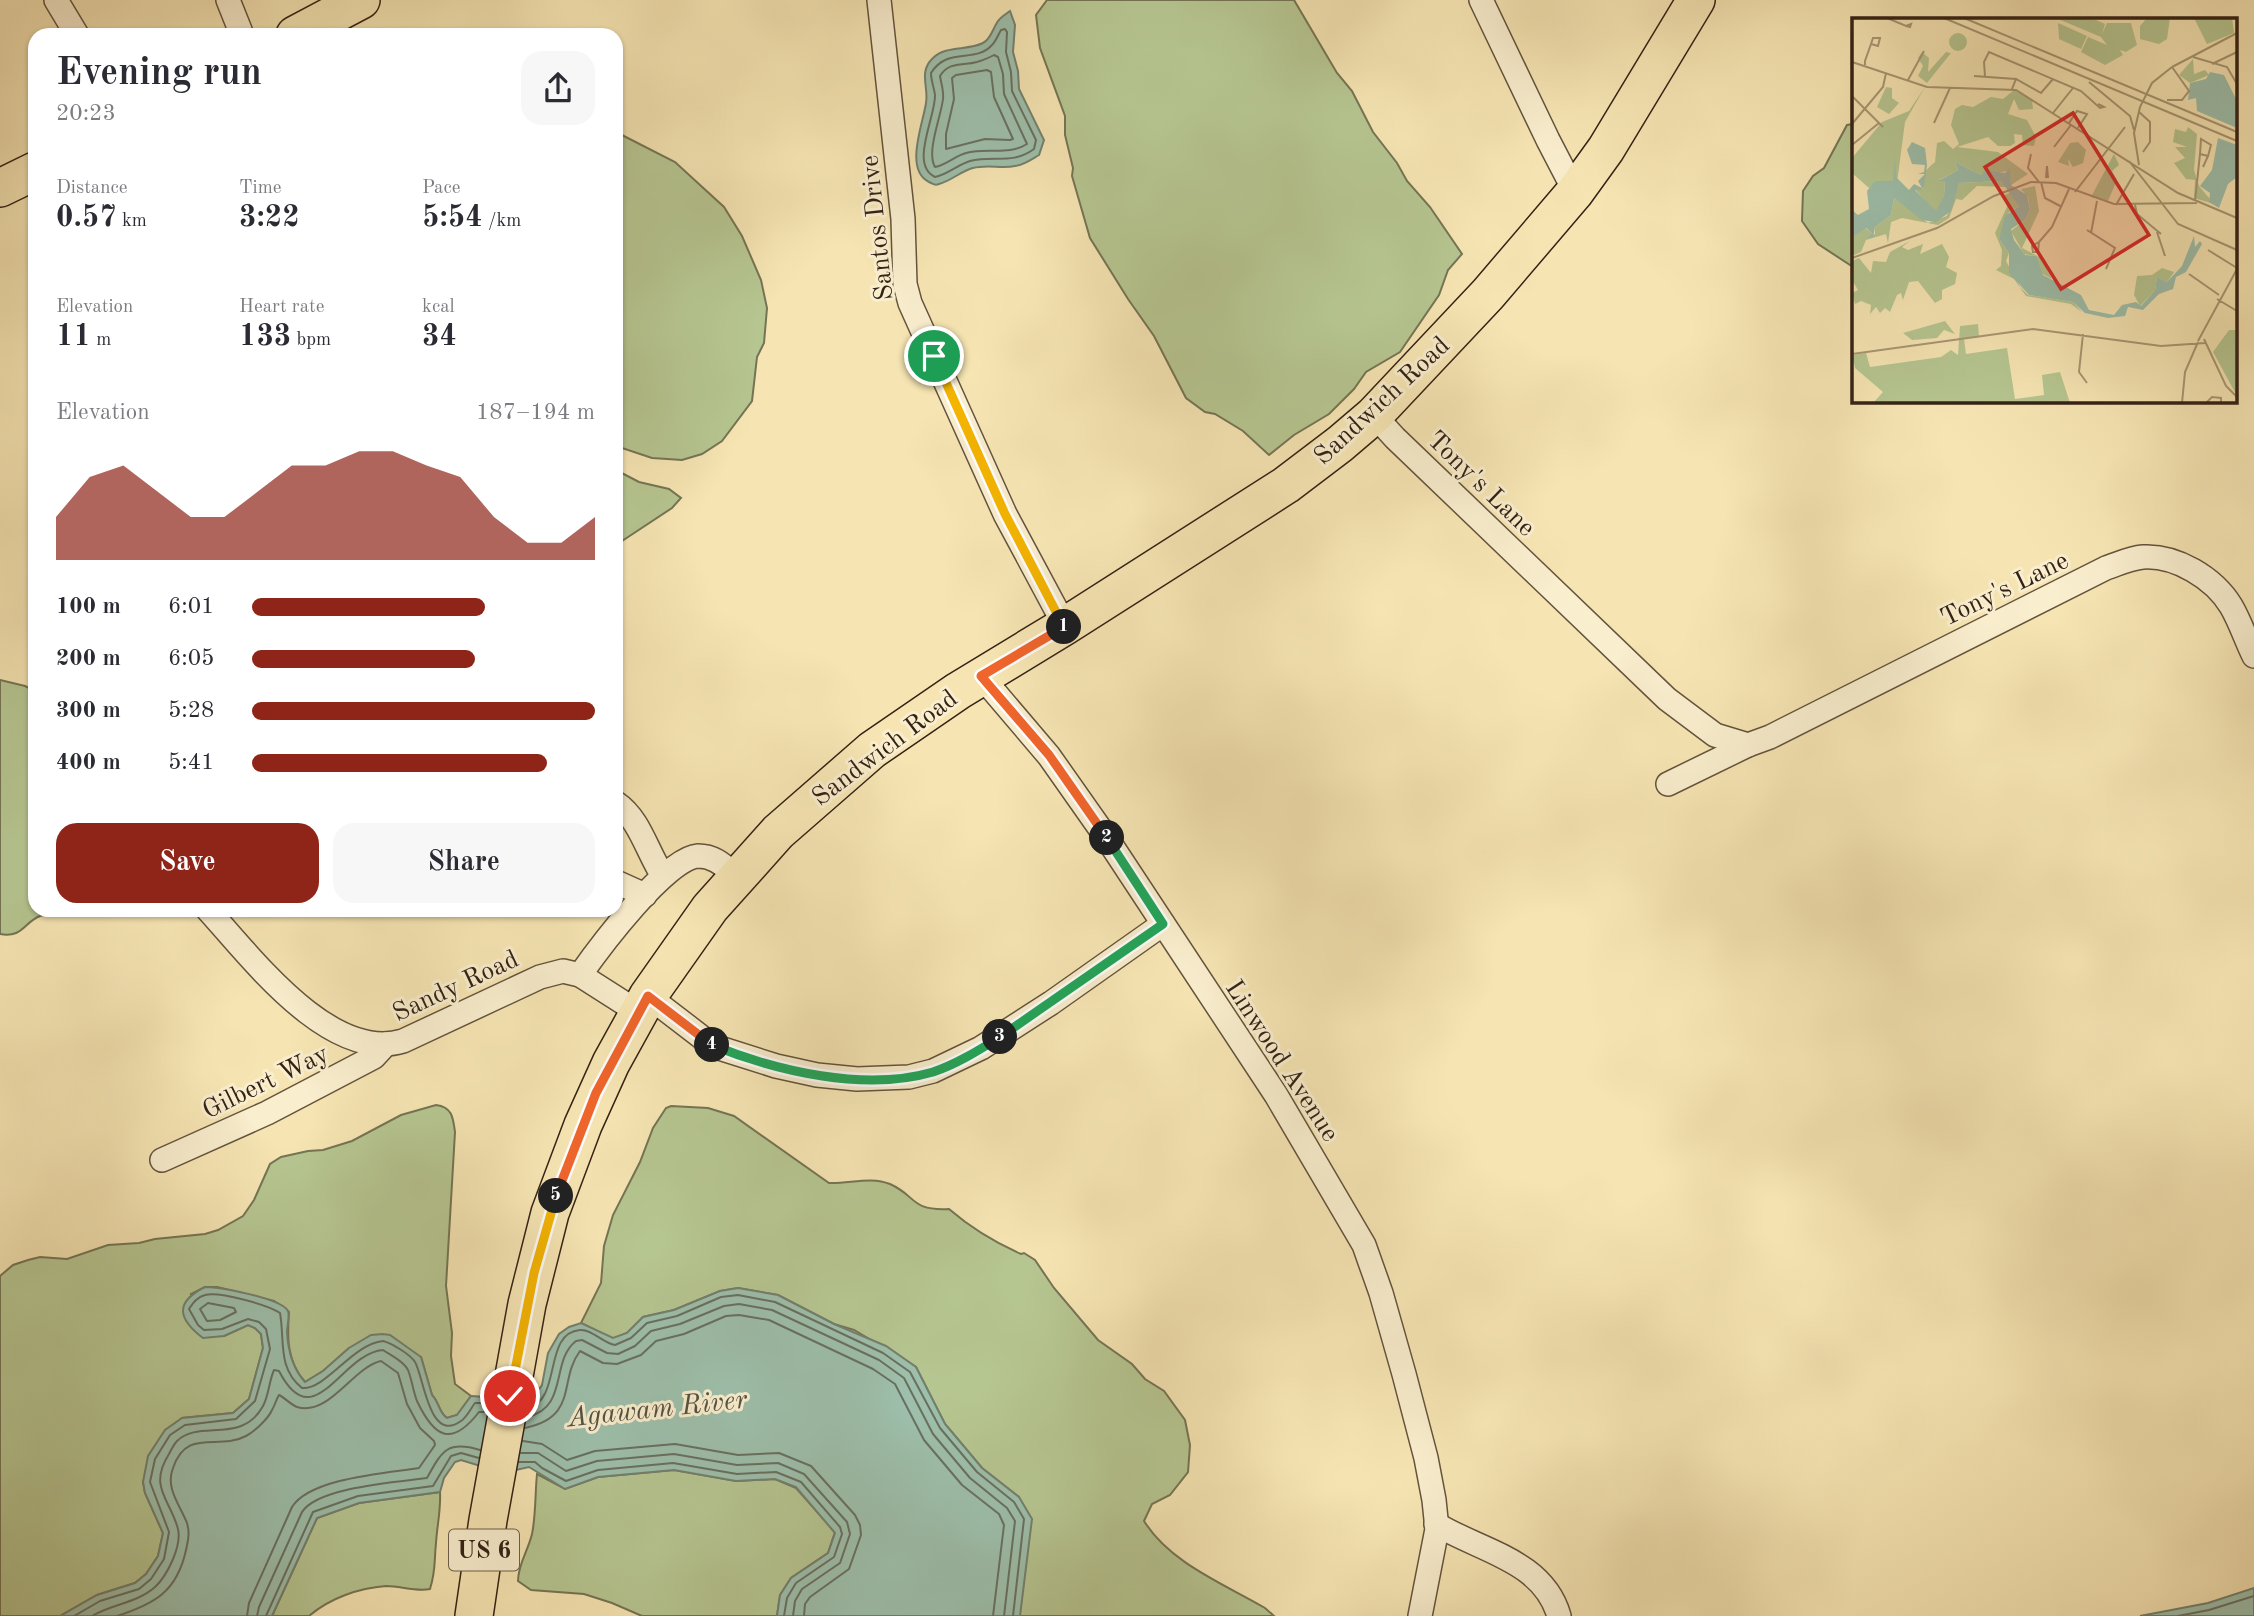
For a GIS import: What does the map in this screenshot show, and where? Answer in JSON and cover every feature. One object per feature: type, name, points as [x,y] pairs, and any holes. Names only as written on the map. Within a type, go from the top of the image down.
[{"type":"main road","points":[[308,28],[361,0]]},
{"type":"main road","name":"Sandwich Road","points":[[474,1616],[510,1396],[534,1273],[550,1213],[596,1093],[643,1004],[685,940],[736,876],[778,832],[847,769],[900,729],[981,676],[1065,626],[1286,485],[1374,415],[1489,294],[1575,192],[1606,149],[1696,0]]},
{"type":"main road","points":[[0,188],[28,174]]},
{"type":"street","points":[[56,0],[73,28]]},
{"type":"street","points":[[228,0],[239,28]]},
{"type":"street","name":"Santos Drive","points":[[879,0],[903,219],[905,284],[910,303],[1005,514],[1065,626]]},
{"type":"street","points":[[1481,0],[1575,192]]},
{"type":"street","name":"Tony's Lane","points":[[1374,415],[1658,692],[1715,735],[1748,745]]},
{"type":"street","name":"Tony's Lane","points":[[1668,785],[1748,745],[1770,737],[2106,568],[2136,558],[2170,561],[2210,581],[2231,607],[2254,656]]},
{"type":"street","name":"Linwood Avenue","points":[[981,676],[1049,755],[1106,836],[1276,1095],[1363,1245],[1384,1306],[1432,1486],[1436,1524],[1434,1547],[1420,1616]]},
{"type":"street","points":[[623,810],[634,820],[652,860],[663,876]]},
{"type":"street","points":[[736,876],[717,860],[695,856],[675,866],[645,895],[580,975],[643,1004],[713,1046],[776,1066],[817,1075],[857,1079],[909,1077],[933,1072],[981,1048],[1052,1003],[1163,924]]},
{"type":"street","points":[[623,885],[645,895]]},
{"type":"street","name":"Sandy Road","points":[[214,917],[263,970],[313,1016],[361,1042],[386,1044],[403,1041],[540,977],[564,971],[580,975]]},
{"type":"street","name":"Gilbert Way","points":[[162,1160],[267,1113],[374,1057],[386,1044]]},
{"type":"street","points":[[1436,1524],[1456,1536],[1506,1557],[1528,1572],[1546,1590],[1559,1616]]},
{"type":"green space","points":[[1047,0],[1294,0],[1337,73],[1352,91],[1373,132],[1462,254],[1448,270],[1439,295],[1400,352],[1366,372],[1354,389],[1329,414],[1294,435],[1269,455],[1243,431],[1215,414],[1205,412],[1186,398],[1154,336],[1090,238],[1072,176],[1073,168],[1065,135],[1065,116],[1040,48],[1036,15]]},
{"type":"green space","points":[[1852,124],[1852,266],[1818,244],[1802,221],[1803,191],[1813,176],[1824,168],[1847,125]]},
{"type":"green space","points":[[623,136],[675,162],[724,207],[742,236],[761,280],[767,308],[764,343],[757,357],[752,401],[722,441],[702,454],[682,460],[652,458],[623,448]]},
{"type":"green space","points":[[623,474],[639,482],[669,489],[681,498],[672,508],[623,540]]},
{"type":"green space","points":[[0,680],[28,688],[28,917],[38,917],[14,934],[0,934]]},
{"type":"green space","points":[[436,1105],[449,1110],[455,1132],[446,1286],[455,1384],[471,1396],[457,1415],[447,1418],[442,1413],[432,1395],[421,1357],[349,1348],[323,1371],[305,1382],[292,1358],[288,1331],[289,1312],[274,1301],[217,1287],[205,1287],[191,1294],[224,1336],[248,1325],[261,1334],[263,1348],[249,1399],[233,1413],[182,1418],[143,1482],[145,1493],[163,1533],[158,1556],[146,1574],[135,1583],[97,1595],[60,1616],[0,1616],[0,1276],[13,1265],[40,1257],[67,1259],[108,1245],[205,1234],[218,1230],[243,1216],[254,1200],[270,1164],[281,1157],[323,1150],[352,1141],[401,1115]]},
{"type":"green space","points":[[666,1108],[708,1108],[734,1116],[829,1183],[868,1180],[890,1184],[927,1208],[949,1209],[992,1239],[1035,1260],[1054,1288],[1098,1340],[1132,1364],[1145,1379],[1164,1391],[1185,1420],[1190,1445],[1188,1472],[1170,1495],[1152,1504],[1144,1521],[1155,1536],[1183,1561],[1265,1608],[1274,1616],[1020,1616],[1019,1497],[982,1468],[945,1424],[916,1367],[854,1330],[834,1324],[778,1295],[738,1288],[720,1291],[674,1310],[643,1317],[627,1333],[613,1339],[581,1323],[601,1283],[604,1246],[613,1215],[640,1162],[653,1128]]},
{"type":"green space","points":[[674,1470],[736,1481],[775,1479],[796,1488],[835,1532],[828,1553],[791,1578],[780,1595],[777,1616],[642,1616],[584,1594],[531,1590],[518,1581],[532,1534],[537,1474],[565,1489],[598,1477]]},
{"type":"green space","points":[[440,1492],[434,1571],[430,1589],[376,1587],[335,1599],[309,1616],[272,1616],[317,1518],[359,1503]]},
{"type":"water","points":[[1010,11],[1015,25],[1013,52],[1019,89],[1044,140],[1039,155],[1018,165],[973,168],[937,185],[929,182],[922,176],[916,157],[927,97],[926,69],[933,58],[944,51],[986,41],[998,21]]},
{"type":"water","name":"Agawam River","points":[[205,1287],[249,1294],[283,1306],[289,1313],[288,1346],[297,1371],[305,1382],[323,1371],[349,1348],[371,1335],[390,1335],[421,1357],[432,1395],[447,1418],[457,1415],[471,1396],[531,1400],[542,1385],[548,1353],[559,1334],[569,1327],[581,1323],[613,1338],[627,1333],[643,1317],[674,1310],[720,1291],[738,1288],[778,1295],[834,1324],[886,1346],[916,1367],[945,1424],[982,1468],[1019,1497],[1032,1519],[1020,1616],[777,1616],[780,1595],[791,1578],[828,1553],[835,1533],[796,1487],[775,1479],[736,1481],[674,1470],[598,1477],[565,1489],[529,1467],[503,1473],[461,1460],[455,1462],[444,1478],[440,1492],[359,1503],[317,1518],[272,1616],[60,1616],[97,1595],[135,1583],[146,1574],[158,1556],[163,1533],[145,1493],[143,1482],[148,1456],[165,1430],[182,1418],[233,1413],[249,1399],[263,1348],[261,1334],[248,1325],[224,1336],[203,1338],[194,1331],[184,1317],[184,1304],[188,1298]]},
{"type":"water","points":[[2254,1588],[2254,1616],[2140,1616],[2208,1603]]},
{"type":"route","points":[[510,1396],[534,1273],[550,1213],[596,1093],[648,996],[713,1046],[776,1066],[817,1075],[857,1079],[909,1077],[933,1072],[958,1062],[1052,1003],[1163,924],[1049,755],[981,676],[1065,626],[1005,514],[934,356]]}]
